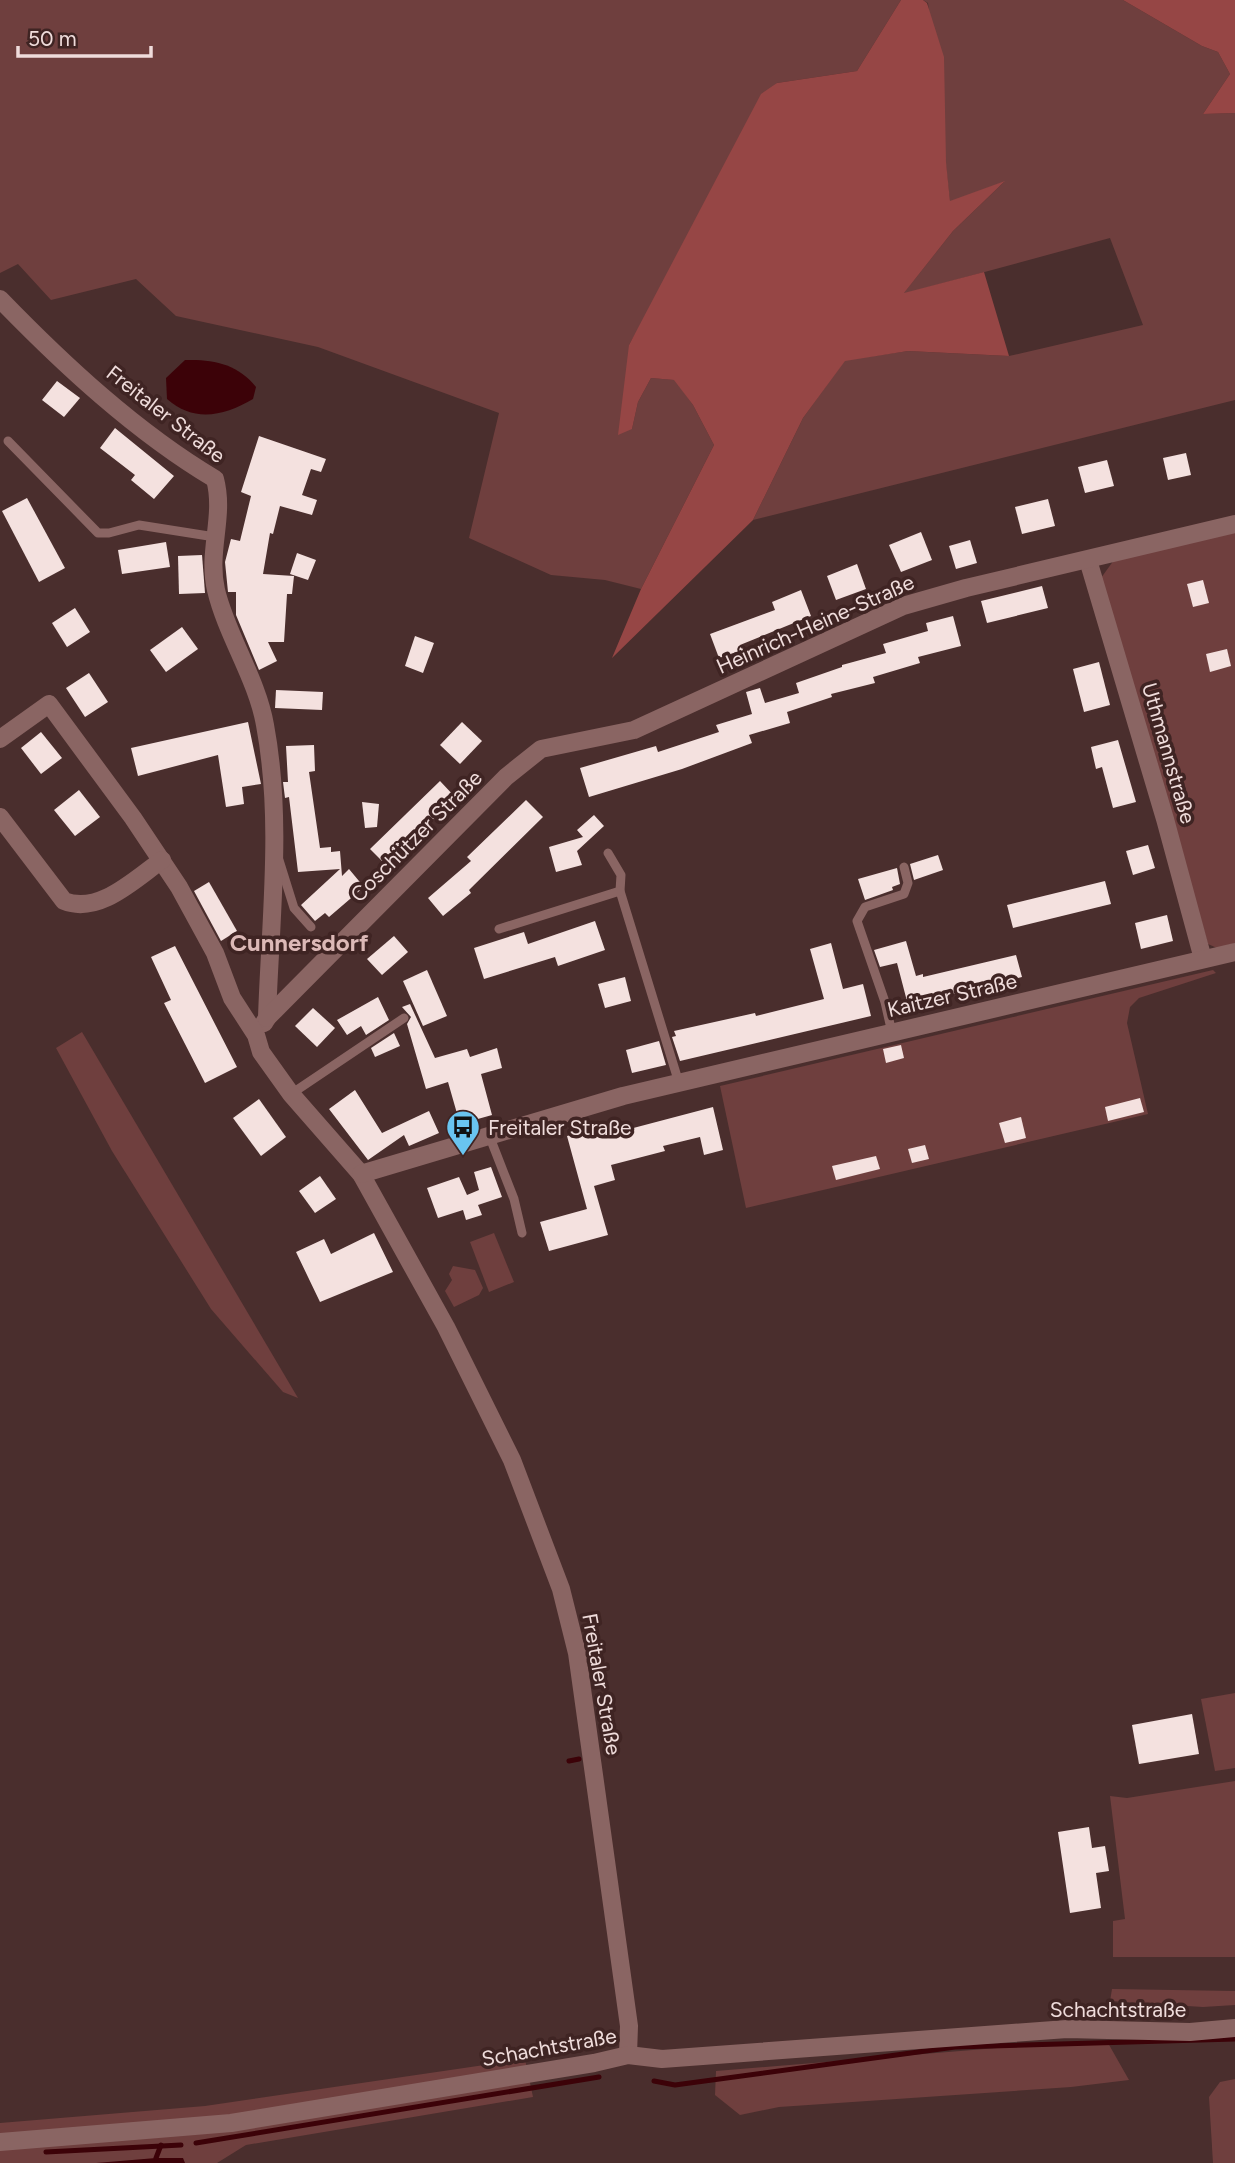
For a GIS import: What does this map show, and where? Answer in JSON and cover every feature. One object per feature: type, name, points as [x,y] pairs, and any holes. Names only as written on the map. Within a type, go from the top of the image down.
[{"type":"street","name":"Freitaler Straße","points":[[0,299],[118,409],[186,462],[215,479],[221,501],[215,537],[216,588],[265,723],[273,787],[267,1018]]},
{"type":"street","name":"Heinrich-Heine-Straße","points":[[541,750],[634,730],[903,606],[966,588],[1235,524]]},
{"type":"street","name":"Uthmannstraße","points":[[1088,560],[1203,959]]},
{"type":"street","name":"Freitaler Straße","points":[[0,739],[49,704],[162,860],[215,953],[243,1018],[256,1035],[261,1052],[291,1094],[361,1174],[488,1410],[512,1460],[561,1589],[577,1653],[629,2026],[628,2055]]},
{"type":"street","name":"Coschützer Straße","points":[[267,1018],[506,777],[541,750]]},
{"type":"street","points":[[0,817],[64,901],[75,905],[86,906],[104,899],[162,860]]},
{"type":"street","name":"Kaitzer Straße","points":[[361,1174],[623,1096],[1235,952]]},
{"type":"street","points":[[256,1035],[267,1018]]},
{"type":"street","name":"Schachtstraße","points":[[0,2142],[231,2123],[594,2063],[628,2055],[675,2058],[1067,2029],[1190,2032],[1235,2028]]},
{"type":"lane","points":[[8,441],[98,533],[103,535],[139,525],[215,537]]},
{"type":"lane","points":[[273,841],[294,908],[311,927]]},
{"type":"lane","points":[[607,853],[621,875],[620,891],[679,1083]]},
{"type":"lane","points":[[892,1033],[885,1002],[857,921],[865,907],[904,894],[908,883],[904,867]]},
{"type":"lane","points":[[499,929],[620,891]]},
{"type":"lane","points":[[291,1094],[404,1018]]},
{"type":"lane","points":[[489,1135],[510,1187],[522,1233]]},
{"type":"shaded area","points":[[0,0],[901,0],[857,71],[777,83],[629,345],[632,429],[638,402],[651,378],[675,380],[693,405],[714,445],[641,589],[605,580],[551,575],[469,538],[499,413],[318,347],[176,316],[136,279],[51,300],[18,264],[0,273]]},
{"type":"shaded area","points":[[901,0],[923,0],[927,3],[944,57],[946,162],[950,201],[1005,181],[953,231],[904,293],[984,272],[1009,356],[908,351],[845,361],[803,418],[753,520],[612,658],[641,589],[714,445],[693,405],[674,380],[651,378],[638,402],[632,429],[618,435],[629,345],[761,94],[777,83],[857,71]]},
{"type":"shaded area","points":[[923,0],[1123,0],[1202,46],[1218,52],[1230,74],[1203,114],[1235,113],[1235,400],[753,520],[803,418],[845,360],[908,351],[1009,356],[1143,325],[1110,238],[903,294],[953,231],[1004,182],[950,202],[928,3]]},
{"type":"shaded area","points":[[1123,0],[1235,0],[1235,113],[1203,114],[1230,74],[1218,52],[1202,46]]},
{"type":"shaded area","points":[[185,360],[215,362],[233,368],[256,387],[253,399],[220,413],[198,414],[177,407],[167,399],[166,378]]},
{"type":"shaded area","points":[[1235,530],[1235,943],[1217,948],[1208,944],[1101,578],[1114,560]]},
{"type":"shaded area","points":[[1213,970],[1216,973],[1139,998],[1130,1007],[1127,1023],[1148,1114],[746,1208],[720,1086]]},
{"type":"shaded area","points":[[82,1032],[298,1398],[283,1392],[211,1309],[112,1151],[56,1048]]},
{"type":"shaded area","points":[[494,1233],[514,1282],[489,1292],[470,1242]]},
{"type":"shaded area","points":[[453,1266],[475,1270],[483,1288],[479,1295],[454,1307],[445,1291],[452,1280],[449,1274]]},
{"type":"shaded area","points":[[1235,1693],[1235,1768],[1215,1771],[1201,1699]]},
{"type":"shaded area","points":[[1235,1781],[1235,1957],[1113,1957],[1113,1921],[1125,1919],[1110,1796],[1127,1798]]},
{"type":"shaded area","points":[[1112,1989],[1235,1991],[1235,2005],[1203,2007],[1110,2001]]},
{"type":"shaded area","points":[[1108,2043],[1129,2080],[1071,2087],[779,2107],[740,2115],[715,2095],[716,2071],[1009,2047]]},
{"type":"shaded area","points":[[525,2059],[533,2097],[246,2145],[217,2163],[0,2163],[0,2123],[205,2106]]},
{"type":"shaded area","points":[[1235,2079],[1235,2163],[1213,2163],[1209,2097],[1220,2082]]},
{"type":"shaded area","points":[[183,2158],[185,2163],[96,2163]]},
{"type":"building","points":[[57,381],[80,398],[64,417],[42,400]]},
{"type":"building","points":[[115,428],[174,476],[154,499],[131,480],[135,475],[100,448]]},
{"type":"building","points":[[259,436],[326,459],[321,472],[311,469],[302,495],[317,500],[312,515],[280,506],[273,534],[270,533],[263,574],[294,576],[292,594],[287,594],[284,642],[268,642],[277,661],[259,670],[236,615],[236,592],[228,592],[225,562],[231,539],[240,541],[251,496],[241,492]]},
{"type":"building","points":[[1186,453],[1191,475],[1168,480],[1163,458]]},
{"type":"building","points":[[1107,460],[1114,486],[1085,493],[1078,467]]},
{"type":"building","points":[[27,498],[65,568],[39,582],[2,511]]},
{"type":"building","points":[[1048,499],[1055,526],[1022,534],[1015,507]]},
{"type":"building","points":[[921,532],[932,560],[901,572],[889,545]]},
{"type":"building","points":[[970,540],[977,563],[956,569],[949,546]]},
{"type":"building","points":[[166,542],[170,567],[122,574],[118,550]]},
{"type":"building","points":[[297,553],[316,560],[308,580],[290,574]]},
{"type":"building","points":[[202,555],[205,593],[179,594],[178,556]]},
{"type":"building","points":[[857,564],[866,589],[836,600],[827,576]]},
{"type":"building","points":[[1203,580],[1209,603],[1193,607],[1187,584]]},
{"type":"building","points":[[1042,586],[1048,608],[987,623],[981,601]]},
{"type":"building","points":[[801,590],[811,616],[740,645],[742,650],[719,658],[710,634],[775,610],[772,602]]},
{"type":"building","points":[[75,608],[90,632],[67,647],[52,623]]},
{"type":"building","points":[[953,616],[961,646],[918,657],[920,663],[873,677],[875,683],[831,694],[832,697],[787,712],[790,723],[749,735],[752,743],[682,769],[589,797],[580,768],[656,746],[658,752],[719,732],[716,725],[752,714],[746,692],[760,688],[765,703],[799,693],[796,683],[842,665],[886,653],[883,644],[928,631],[926,623]]},
{"type":"building","points":[[182,627],[198,649],[166,672],[150,650]]},
{"type":"building","points":[[415,636],[434,643],[423,673],[405,666]]},
{"type":"building","points":[[1227,649],[1231,666],[1210,672],[1206,654]]},
{"type":"building","points":[[1099,662],[1110,705],[1084,712],[1073,669]]},
{"type":"building","points":[[89,673],[108,702],[85,717],[66,688]]},
{"type":"building","points":[[276,690],[323,692],[322,710],[275,708]]},
{"type":"building","points":[[248,722],[261,784],[242,787],[244,804],[226,807],[218,755],[138,776],[131,748]]},
{"type":"building","points":[[462,722],[482,741],[460,764],[440,745]]},
{"type":"building","points":[[41,732],[62,758],[41,774],[21,748]]},
{"type":"building","points":[[1118,740],[1136,802],[1113,808],[1102,767],[1096,769],[1091,747]]},
{"type":"building","points":[[314,745],[315,771],[309,772],[320,848],[331,847],[331,852],[340,851],[342,876],[349,869],[364,887],[329,917],[325,913],[315,921],[301,905],[340,869],[298,872],[289,797],[285,798],[283,782],[288,782],[286,746]]},
{"type":"building","points":[[440,781],[456,798],[415,836],[417,838],[388,867],[370,849]]},
{"type":"building","points":[[79,790],[100,817],[75,836],[54,810]]},
{"type":"building","points":[[526,800],[543,817],[469,890],[471,893],[443,916],[428,898],[471,861],[467,857]]},
{"type":"building","points":[[362,802],[379,804],[377,827],[365,828]]},
{"type":"building","points":[[594,815],[604,826],[577,851],[582,865],[556,872],[549,847],[583,837],[577,830]]},
{"type":"building","points":[[1148,845],[1155,868],[1133,875],[1126,851]]},
{"type":"building","points":[[938,855],[943,870],[914,880],[910,864]]},
{"type":"building","points":[[897,868],[900,884],[892,887],[893,890],[865,900],[858,879]]},
{"type":"building","points":[[1105,881],[1111,904],[1013,928],[1007,905]]},
{"type":"building","points":[[209,882],[237,931],[221,941],[194,891]]},
{"type":"building","points":[[1167,915],[1173,941],[1141,949],[1135,923]]},
{"type":"building","points":[[595,921],[605,950],[558,966],[555,957],[484,979],[474,948],[524,932],[528,944]]},
{"type":"building","points":[[394,936],[408,952],[382,975],[367,959]]},
{"type":"building","points":[[906,941],[916,976],[923,974],[923,977],[1016,955],[1022,977],[908,1005],[897,963],[880,967],[874,950]]},
{"type":"building","points":[[831,943],[843,989],[863,984],[871,1016],[680,1061],[672,1037],[676,1036],[674,1031],[755,1013],[756,1016],[824,999],[810,949]]},
{"type":"building","points":[[175,946],[237,1067],[205,1083],[164,1003],[171,1000],[151,957]]},
{"type":"building","points":[[427,970],[447,1016],[423,1026],[403,981]]},
{"type":"building","points":[[625,977],[631,1001],[605,1008],[598,984]]},
{"type":"building","points":[[378,997],[389,1020],[366,1035],[361,1026],[347,1035],[337,1020]]},
{"type":"building","points":[[410,1004],[435,1058],[467,1049],[470,1057],[497,1048],[502,1068],[481,1074],[492,1115],[460,1124],[448,1082],[426,1089],[407,1024],[411,1017],[402,1007]]},
{"type":"building","points":[[313,1008],[335,1028],[317,1047],[295,1026]]},
{"type":"building","points":[[394,1033],[400,1046],[375,1057],[371,1048]]},
{"type":"building","points":[[659,1041],[666,1065],[632,1073],[626,1050]]},
{"type":"building","points":[[901,1045],[904,1058],[886,1063],[883,1049]]},
{"type":"building","points":[[355,1090],[382,1133],[429,1111],[439,1133],[409,1146],[404,1135],[368,1160],[329,1109]]},
{"type":"building","points":[[1140,1098],[1144,1112],[1108,1121],[1105,1107]]},
{"type":"building","points":[[259,1099],[286,1137],[261,1156],[233,1118]]},
{"type":"building","points":[[713,1107],[723,1150],[704,1155],[700,1137],[663,1146],[665,1151],[611,1165],[615,1180],[594,1186],[608,1235],[549,1251],[540,1222],[587,1209],[567,1136],[601,1127],[603,1136]]},
{"type":"building","points":[[1021,1117],[1026,1138],[1005,1143],[999,1123]]},
{"type":"building","points":[[925,1145],[929,1159],[912,1163],[908,1149]]},
{"type":"building","points":[[876,1156],[880,1169],[836,1180],[832,1166]]},
{"type":"building","points":[[491,1167],[502,1197],[478,1205],[482,1215],[466,1220],[463,1210],[438,1218],[427,1188],[459,1177],[467,1195],[479,1190],[474,1172]]},
{"type":"building","points":[[320,1176],[336,1199],[315,1213],[299,1191]]},
{"type":"building","points":[[374,1233],[393,1272],[320,1302],[296,1252],[324,1239],[331,1254]]},
{"type":"building","points":[[1192,1714],[1199,1754],[1139,1764],[1132,1725]]},
{"type":"building","points":[[1089,1827],[1092,1848],[1105,1846],[1109,1871],[1096,1873],[1101,1908],[1070,1913],[1058,1832]]},
{"type":"waterway","points":[[569,1761],[579,1759]]},
{"type":"waterway","points":[[654,2081],[675,2085],[955,2047],[1235,2039]]},
{"type":"waterway","points":[[196,2143],[599,2077]]},
{"type":"waterway","points":[[156,2158],[161,2145]]},
{"type":"waterway","points":[[46,2152],[181,2145]]},
{"type":"place","name":"Freitaler Straße","points":[[463,1157]]},
{"type":"district","name":"Cunnersdorf","points":[[299,942]]}]
